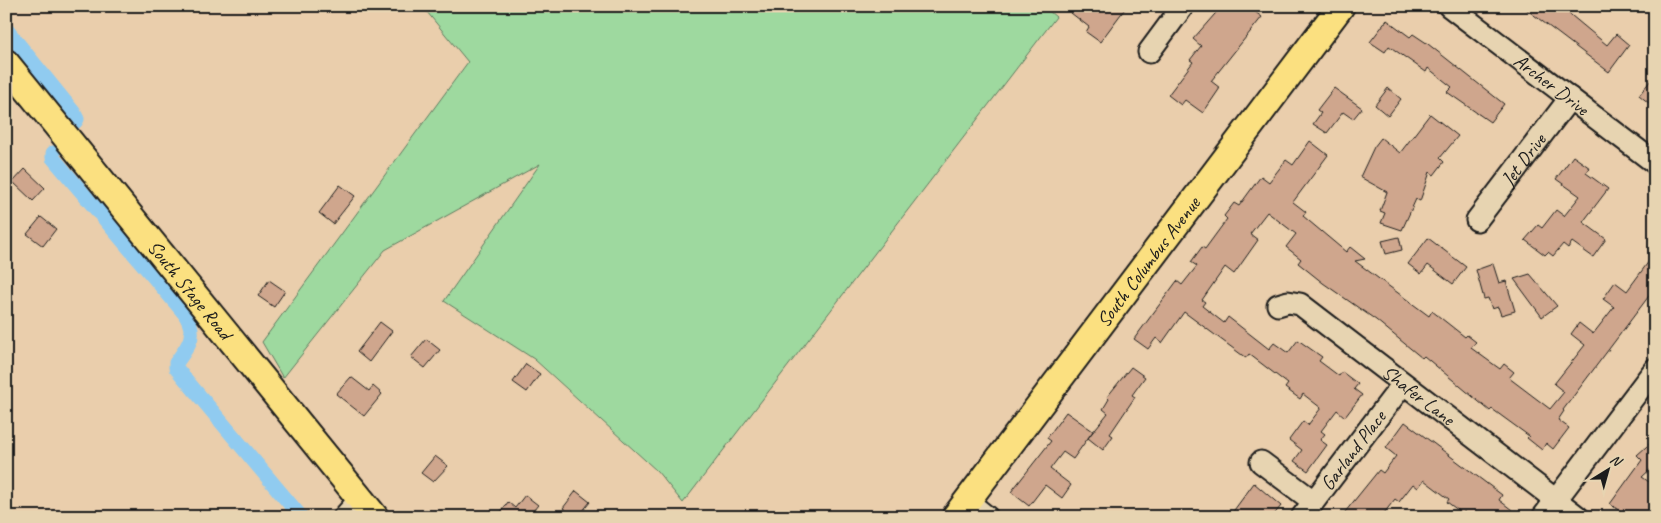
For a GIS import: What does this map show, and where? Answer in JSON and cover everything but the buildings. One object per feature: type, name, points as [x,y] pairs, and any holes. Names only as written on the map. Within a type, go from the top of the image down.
[{"type":"main road","name":"South Columbus Avenue","points":[[961,509],[1341,6]]},
{"type":"main road","name":"South Stage Road","points":[[6,63],[359,511]]},
{"type":"street","points":[[1149,52],[1183,6]]},
{"type":"street","name":"Archer Drive","points":[[1449,6],[1655,163]]},
{"type":"street","name":"Jet Drive","points":[[1477,220],[1570,98]]},
{"type":"street","name":"Shafer Lane","points":[[1278,305],[1288,302],[1300,304],[1403,384],[1550,509],[1578,517]]},
{"type":"street","points":[[1550,509],[1655,369]]},
{"type":"street","name":"Garland Place","points":[[1307,509],[1403,384]]},
{"type":"street","points":[[1261,462],[1307,509]]},
{"type":"street","points":[[961,509],[987,517]]},
{"type":"green space","points":[[431,6],[1043,6],[1056,17],[683,503],[657,471],[534,359],[444,301],[540,164],[385,250],[283,378],[262,342],[468,62],[427,12]]},
{"type":"waterway","points":[[6,29],[74,113],[77,119],[75,122]]},
{"type":"waterway","points":[[53,153],[53,158],[185,314],[189,321],[191,334],[185,351],[176,363],[176,368],[301,517]]}]
